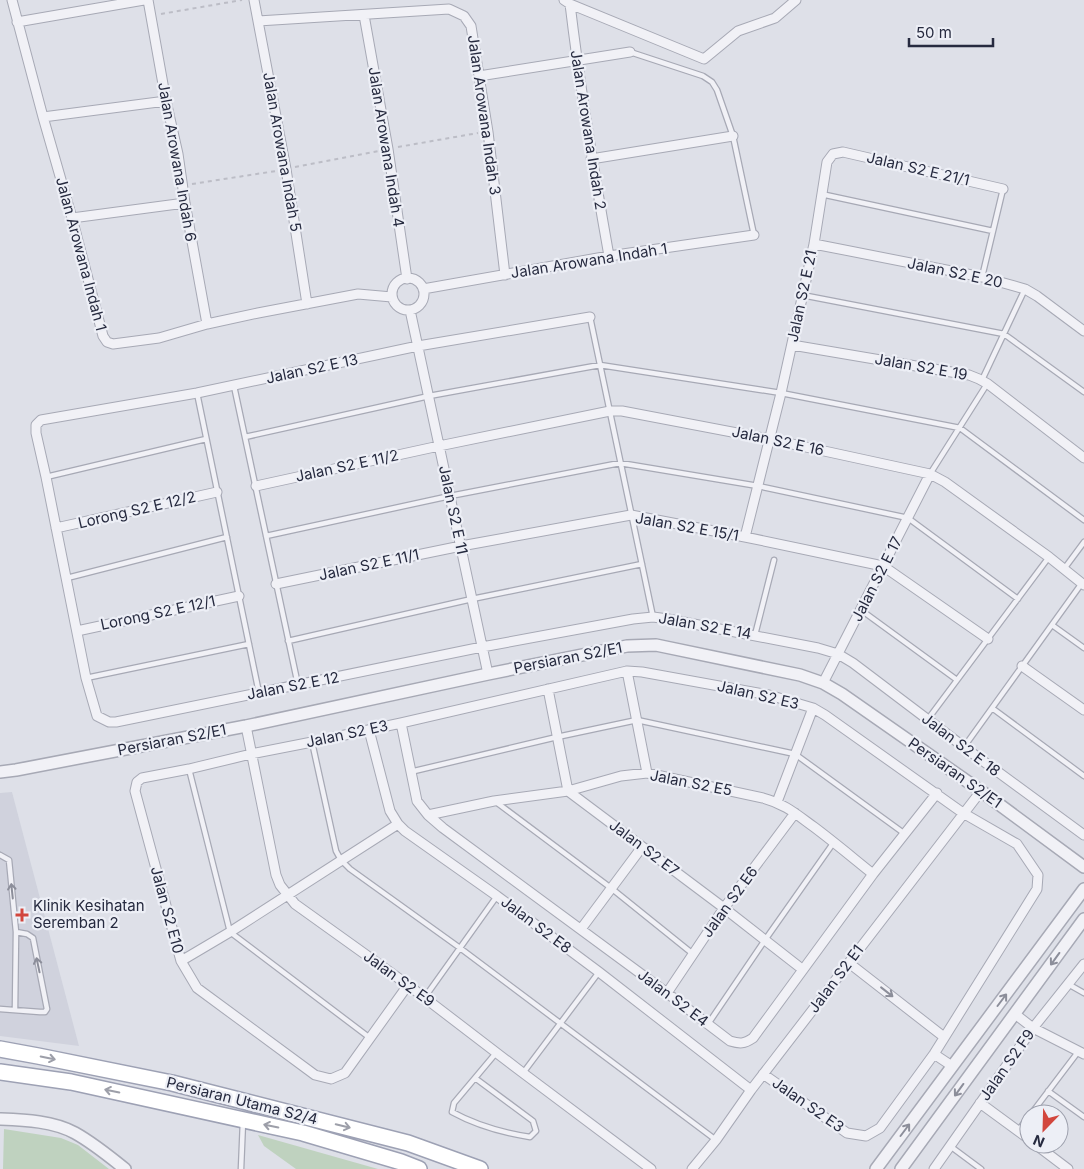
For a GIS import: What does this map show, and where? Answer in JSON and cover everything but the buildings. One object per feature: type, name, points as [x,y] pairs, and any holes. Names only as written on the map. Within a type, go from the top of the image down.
[{"type":"main road","name":"Persiaran Utama S2/4","points":[[0,1049],[210,1093],[408,1143],[480,1169]]},
{"type":"main road","name":"Persiaran Utama S2/4","points":[[0,1072],[71,1082],[303,1133],[419,1169]]},
{"type":"street","name":"Jalan Arowana Indah 1","points":[[12,0],[103,336],[107,342],[113,344],[159,338],[207,324],[358,294],[392,297]]},
{"type":"street","points":[[17,22],[146,0]]},
{"type":"street","name":"Jalan Arowana Indah 6","points":[[146,0],[178,154],[207,324]]},
{"type":"street","name":"Jalan Arowana Indah 5","points":[[254,0],[286,169],[307,304]]},
{"type":"street","points":[[567,2],[704,59],[738,31],[775,18],[796,0]]},
{"type":"street","name":"Jalan Arowana Indah 2","points":[[567,2],[609,256]]},
{"type":"street","name":"Jalan Arowana Indah 3","points":[[258,21],[449,9],[464,16],[471,26],[488,132],[505,275]]},
{"type":"street","name":"Jalan Arowana Indah 4","points":[[364,15],[388,149],[407,278]]},
{"type":"street","points":[[479,76],[630,52]]},
{"type":"street","points":[[43,117],[166,101]]},
{"type":"street","points":[[592,159],[733,136]]},
{"type":"street","name":"Jalan S2 E 21/1","points":[[833,154],[843,152],[1003,189]]},
{"type":"street","name":"Jalan S2 E 21","points":[[745,537],[781,393],[814,244],[827,162],[833,154]]},
{"type":"street","points":[[72,218],[185,203]]},
{"type":"street","name":"Jalan Arowana Indah 1","points":[[423,289],[609,256],[754,235]]},
{"type":"street","name":"Jalan S2 E 20","points":[[814,244],[982,277],[1025,290],[1037,296],[1084,331]]},
{"type":"street","points":[[407,278],[417,281],[423,289],[421,304],[417,308],[410,310],[402,309],[392,297],[394,287],[407,278]]},
{"type":"street","name":"Jalan S2 E 11","points":[[410,310],[488,674]]},
{"type":"street","name":"Jalan S2 E 13","points":[[46,477],[36,433],[36,426],[41,420],[197,393],[418,346],[590,317]]},
{"type":"street","name":"Jalan S2 E 19","points":[[792,344],[969,375],[985,382],[1084,458]]},
{"type":"street","name":"Jalan S2 E 16","points":[[439,446],[610,411],[622,411],[769,439],[930,474],[945,482],[1049,557],[1083,584]]},
{"type":"street","name":"Jalan S2 E 11/2","points":[[256,486],[439,446]]},
{"type":"street","name":"Jalan S2 E 17","points":[[823,683],[930,474]]},
{"type":"street","points":[[46,477],[86,678]]},
{"type":"street","name":"Lorong S2 E 12/2","points":[[56,528],[217,492]]},
{"type":"street","name":"Jalan S2 E 15/1","points":[[461,546],[632,515],[884,566]]},
{"type":"street","name":"Jalan S2 E 11/1","points":[[276,584],[461,546]]},
{"type":"street","points":[[884,566],[988,639]]},
{"type":"street","name":"Lorong S2 E 12/1","points":[[77,630],[239,596]]},
{"type":"street","name":"Jalan S2 E 14","points":[[482,647],[653,617],[668,618],[818,648],[838,654]]},
{"type":"street","name":"Persiaran S2/E1","points":[[0,772],[246,726],[627,646],[656,645],[800,675],[823,683],[842,694],[981,791],[1084,867]]},
{"type":"street","name":"Jalan S2 E 12","points":[[86,678],[97,716],[109,722],[116,722],[482,647]]},
{"type":"street","name":"Jalan S2 E 18","points":[[838,654],[853,663],[1084,836]]},
{"type":"street","points":[[1022,666],[1084,710]]},
{"type":"street","points":[[627,671],[647,773]]},
{"type":"street","name":"Jalan S2 E3","points":[[252,754],[401,723],[627,671],[642,672],[769,695],[813,708],[963,812],[1017,844],[1038,875],[1037,889],[934,1054],[880,1128],[866,1136],[847,1133],[764,1074]]},
{"type":"street","points":[[548,689],[568,791]]},
{"type":"street","points":[[777,802],[813,708]]},
{"type":"street","name":"Jalan S2 E4","points":[[401,723],[417,801],[428,816],[667,992],[730,1041],[739,1043],[747,1042],[753,1038],[873,874],[937,793]]},
{"type":"street","name":"Jalan S2 E9","points":[[246,726],[276,875],[280,885],[295,904],[425,997],[496,1053],[651,1169]]},
{"type":"street","name":"Jalan S2 E8","points":[[369,730],[390,811],[405,831],[497,896],[751,1090]]},
{"type":"street","name":"Jalan S2 E10","points":[[252,754],[142,778],[137,782],[135,791],[181,961],[197,988],[315,1075],[331,1079],[345,1073],[408,985]]},
{"type":"street","name":"Jalan S2 E5","points":[[428,816],[494,801],[568,791],[621,776],[647,773],[777,802],[834,842],[873,874]]},
{"type":"street","name":"Jalan S2 E7","points":[[568,791],[802,969]]},
{"type":"street","name":"Jalan S2 E1","points":[[692,1169],[716,1140],[751,1090],[963,812],[981,791]]},
{"type":"street","name":"Jalan S2 E6","points":[[667,992],[724,908],[795,813]]},
{"type":"street","points":[[181,961],[230,932],[398,824]]},
{"type":"street","points":[[581,929],[642,847]]},
{"type":"street","points":[[876,1169],[1084,890]]},
{"type":"street","points":[[901,1169],[1084,919]]},
{"type":"street","points":[[849,963],[944,1037]]},
{"type":"street","name":"Jalan S2 F9","points":[[934,1169],[1033,1028],[1084,964]]},
{"type":"street","points":[[1015,1014],[1033,1028],[1081,1053]]},
{"type":"street","points":[[934,1054],[952,1066]]},
{"type":"street","points":[[980,1103],[1018,1131]]},
{"type":"street","points":[[0,1119],[28,1120],[54,1125],[74,1133],[126,1169]]},
{"type":"street","points":[[1048,1154],[1068,1169]]},
{"type":"lane","points":[[630,52],[703,76],[712,82],[717,90],[733,136],[754,235]]},
{"type":"lane","points":[[982,277],[1003,189]]},
{"type":"lane","points":[[822,194],[993,231]]},
{"type":"lane","points":[[930,474],[960,428],[985,382],[1004,334],[1025,290]]},
{"type":"lane","points":[[802,295],[1004,334],[1084,392]]},
{"type":"lane","points":[[590,317],[653,617]]},
{"type":"lane","points":[[246,437],[429,396],[600,365],[781,393],[960,428],[1084,520]]},
{"type":"lane","points":[[234,385],[298,685]]},
{"type":"lane","points":[[197,393],[259,693]]},
{"type":"lane","points":[[46,477],[206,440]]},
{"type":"lane","points":[[266,536],[450,496],[620,463],[758,486],[908,518],[1018,598]]},
{"type":"lane","points":[[67,578],[226,537]]},
{"type":"lane","points":[[1064,569],[1084,542]]},
{"type":"lane","points":[[928,719],[1049,557]]},
{"type":"lane","points":[[755,636],[774,560]]},
{"type":"lane","points":[[288,641],[472,599],[642,564]]},
{"type":"lane","points":[[964,747],[1083,584]]},
{"type":"lane","points":[[861,610],[957,680]]},
{"type":"lane","points":[[1052,625],[1084,648]]},
{"type":"lane","points":[[86,678],[249,644]]},
{"type":"lane","points":[[992,708],[1084,776]]},
{"type":"lane","points":[[410,772],[637,720],[795,754],[905,834]]},
{"type":"lane","points":[[312,742],[336,851],[341,860],[350,869],[560,1022],[716,1140]]},
{"type":"lane","points":[[189,769],[230,932],[370,1038]]},
{"type":"lane","points":[[494,801],[611,888],[693,954]]},
{"type":"lane","points":[[708,1024],[834,842]]},
{"type":"lane","points":[[0,855],[9,860],[16,932],[15,1010]]},
{"type":"lane","points":[[425,997],[497,896]]},
{"type":"lane","points":[[0,1009],[45,1012],[47,1009],[33,938],[28,934],[16,932]]},
{"type":"lane","points":[[523,1073],[598,972]]},
{"type":"lane","points":[[1068,984],[1084,993]]},
{"type":"lane","points":[[474,1078],[533,1122],[536,1132],[530,1137],[516,1135],[463,1118],[452,1112],[454,1103],[474,1078],[496,1053]]},
{"type":"lane","points":[[1038,1104],[1081,1053]]},
{"type":"lane","points":[[1048,1091],[1084,1116]]},
{"type":"lane","points":[[241,1169],[243,1120]]},
{"type":"lane","points":[[950,1146],[981,1169]]},
{"type":"path","points":[[150,16],[242,0]]},
{"type":"path","points":[[182,186],[488,132]]},
{"type":"shaded area","name":"Klinik Kesihatan Seremban 2","points":[[12,792],[79,1046],[0,1036],[0,793]]},
{"type":"green space","points":[[4,1129],[61,1138],[78,1145],[109,1169],[3,1169]]},
{"type":"green space","points":[[258,1135],[378,1169],[296,1169],[264,1146]]},
{"type":"place","name":"Klinik Kesihatan Seremban 2","points":[[22,915]]}]
